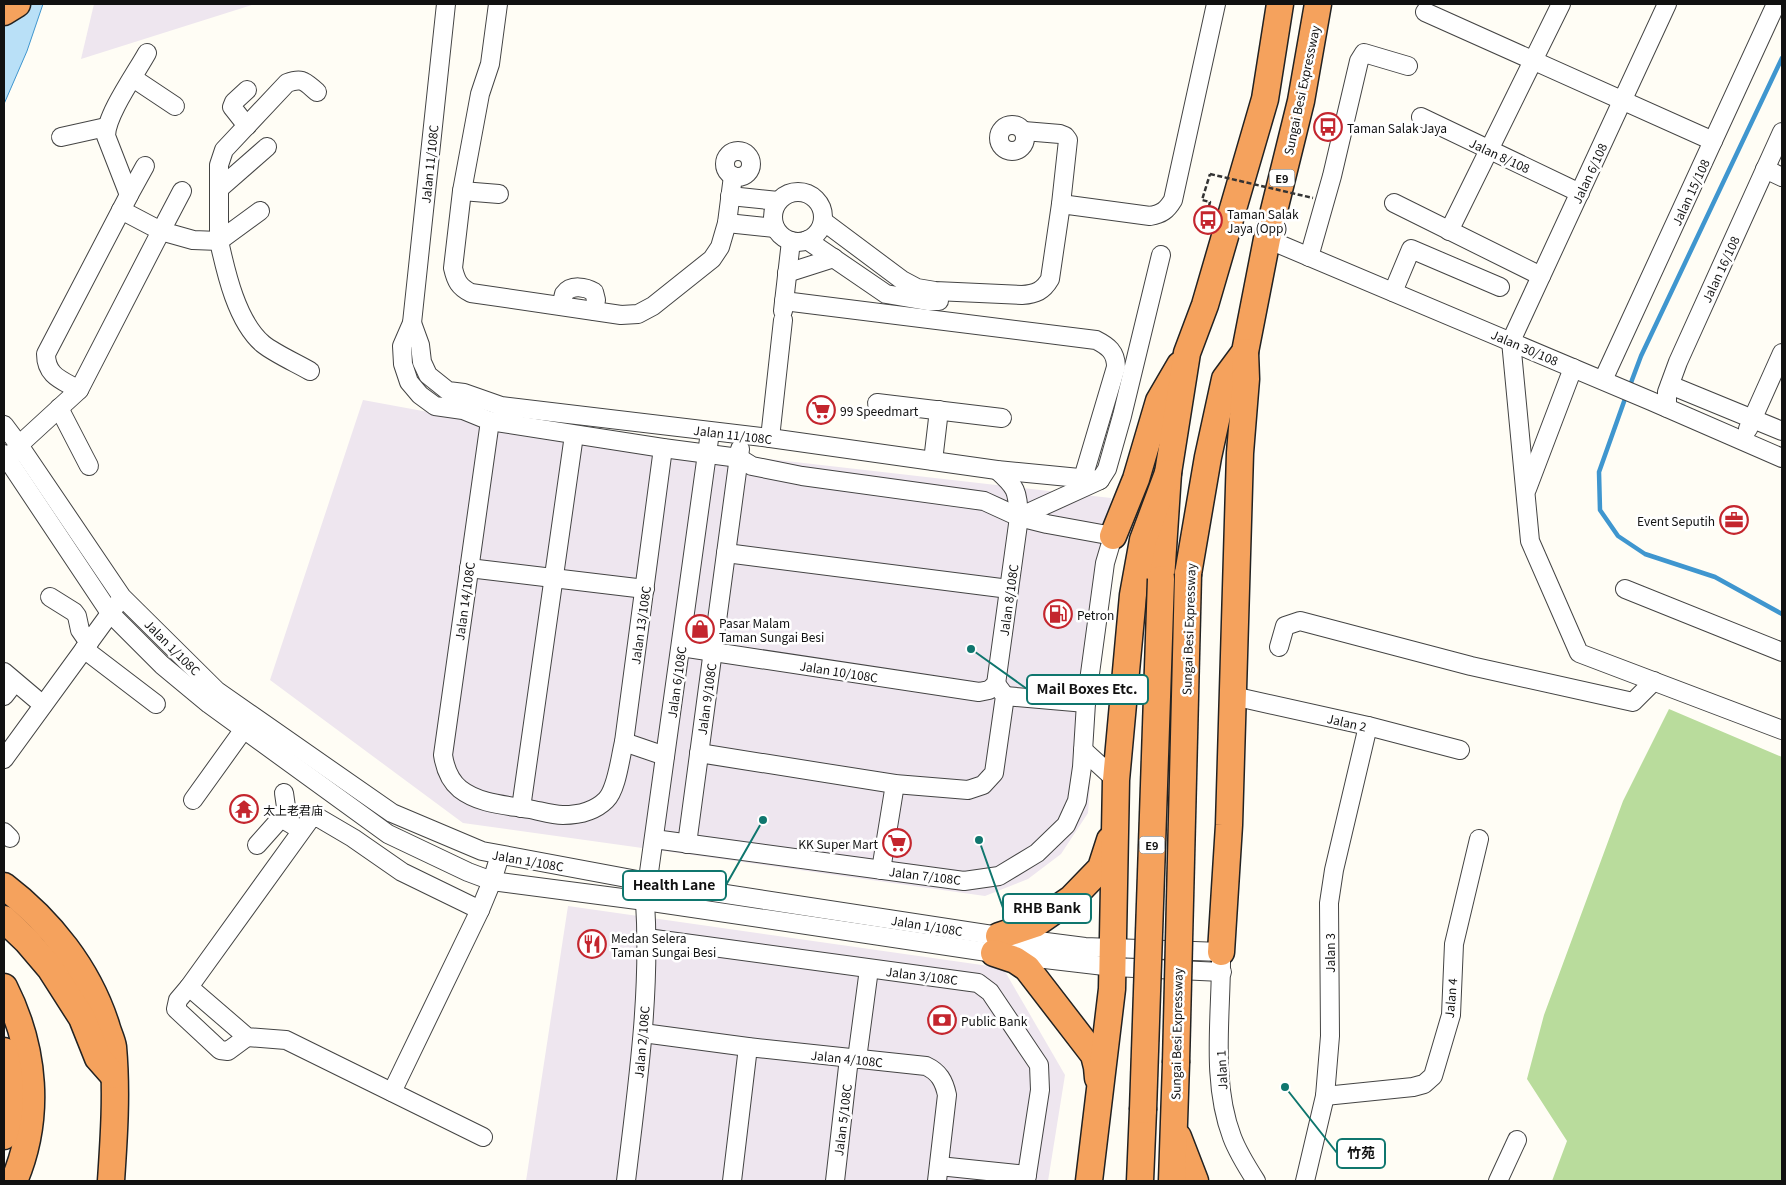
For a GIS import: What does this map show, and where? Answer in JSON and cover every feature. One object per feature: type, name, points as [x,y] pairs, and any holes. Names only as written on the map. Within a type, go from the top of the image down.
[{"type":"highway","points":[[4,12],[17,4]]},
{"type":"highway","name":"E9","points":[[1139,1173],[1161,579],[1168,472],[1187,353],[1206,305],[1265,99],[1280,4]]},
{"type":"highway","name":"Sungai Besi Expressway","points":[[1172,1181],[1188,574],[1208,457],[1225,380],[1245,352],[1267,239],[1301,101],[1318,4]]},
{"type":"highway","points":[[1221,962],[1233,696],[1240,453],[1246,379],[1245,352]]},
{"type":"highway","points":[[1113,536],[1136,479],[1159,401],[1187,353]]},
{"type":"highway","points":[[1089,1181],[1114,958],[1116,780],[1133,595],[1143,540],[1168,472]]},
{"type":"highway","points":[[1100,1096],[1094,1055],[1027,968],[997,945],[1035,924],[1071,899],[1101,868],[1116,821]]},
{"type":"highway","points":[[4,886],[20,898],[45,922],[65,947],[85,977],[101,1010],[112,1043],[115,1127],[111,1181]]},
{"type":"highway","points":[[4,919],[27,941],[50,968],[82,1018],[98,1058],[113,1075]]},
{"type":"highway","points":[[4,987],[22,1032],[30,1068],[32,1089],[30,1126],[14,1181]]},
{"type":"highway","points":[[4,1051],[9,1080],[9,1105],[4,1136]]},
{"type":"highway","points":[[1174,1127],[1195,1181]]},
{"type":"street","name":"Jalan 11/108C","points":[[446,4],[412,323],[402,346],[403,364],[409,382],[420,395],[436,406],[463,410],[490,421],[739,458],[752,466],[802,476],[984,501],[1019,517],[1113,536]]},
{"type":"street","points":[[498,4],[490,64],[480,94],[462,191],[453,268],[455,278],[461,288],[471,293],[621,315],[638,314],[653,306],[712,259],[720,247],[726,223],[733,176]]},
{"type":"street","points":[[1061,204],[1150,216],[1161,214],[1168,208],[1173,200],[1216,4]]},
{"type":"street","points":[[1449,231],[1561,4]]},
{"type":"street","name":"Jalan 15/108","points":[[1606,382],[1776,4]]},
{"type":"street","name":"Jalan 6/108","points":[[1511,341],[1622,101],[1664,5]]},
{"type":"street","points":[[1425,12],[1713,141]]},
{"type":"street","points":[[147,53],[112,113],[106,127],[106,136],[125,202],[161,231],[193,240],[219,241],[260,211]]},
{"type":"street","points":[[1309,257],[1332,176],[1360,61],[1364,53],[1408,66]]},
{"type":"street","points":[[133,78],[175,106]]},
{"type":"street","points":[[310,371],[262,344],[243,318],[226,273],[219,241],[219,165],[224,150],[288,83],[304,80],[317,92]]},
{"type":"street","points":[[247,90],[234,102],[232,107],[247,126]]},
{"type":"street","name":"Jalan 8/108","points":[[1421,117],[1580,193]]},
{"type":"street","points":[[61,137],[106,127]]},
{"type":"street","points":[[822,221],[902,280],[917,288],[935,291],[1034,294],[1044,289],[1050,279],[1068,140],[1060,134],[1024,131]]},
{"type":"street","name":"Jalan 16/108","points":[[1667,408],[1668,392],[1678,362],[1782,132]]},
{"type":"street","points":[[219,189],[267,147]]},
{"type":"street","points":[[79,390],[49,370],[46,363],[46,354],[145,166]]},
{"type":"street","points":[[1765,169],[1782,177]]},
{"type":"street","points":[[6,456],[79,390],[182,191]]},
{"type":"street","points":[[462,191],[499,194]]},
{"type":"street","points":[[799,240],[814,235],[820,229],[822,213],[820,205],[815,198],[808,194],[792,192],[778,201],[774,210],[773,219],[779,234],[799,240],[834,258],[886,294],[928,301],[944,300],[968,292]]},
{"type":"street","points":[[730,196],[778,201]]},
{"type":"street","points":[[1394,203],[1541,276]]},
{"type":"street","points":[[726,223],[775,228]]},
{"type":"street","name":"Jalan 30/108","points":[[1267,239],[1651,400],[1782,458]]},
{"type":"street","points":[[770,438],[787,273],[799,240]]},
{"type":"street","points":[[1393,292],[1412,248],[1500,287]]},
{"type":"street","points":[[1019,517],[1060,497],[1107,469],[1122,416],[1161,255]]},
{"type":"street","points":[[787,273],[834,258]]},
{"type":"street","points":[[783,312],[1096,340],[1113,352],[1116,367],[1091,480]]},
{"type":"street","name":"Jalan 11/108C","points":[[412,323],[420,345],[422,362],[428,375],[448,391],[464,393],[501,406],[770,438],[997,470],[1091,480]]},
{"type":"street","points":[[1511,341],[1530,541],[1579,653],[1782,730]]},
{"type":"street","points":[[1742,441],[1782,353]]},
{"type":"street","points":[[1526,494],[1573,368]]},
{"type":"street","points":[[1670,385],[1782,432]]},
{"type":"street","points":[[877,403],[1002,418]]},
{"type":"street","points":[[59,408],[89,466]]},
{"type":"street","points":[[933,460],[939,410]]},
{"type":"street","name":"Jalan 14/108C","points":[[490,421],[443,755],[445,768],[451,779],[460,789],[474,797],[491,803],[521,808]]},
{"type":"street","name":"Jalan 1/108C","points":[[4,425],[19,444],[122,597],[217,691],[392,813],[482,851],[500,855],[997,945]]},
{"type":"street","name":"Jalan 6/108C","points":[[645,902],[710,432]]},
{"type":"street","points":[[521,808],[574,434]]},
{"type":"street","name":"Jalan 9/108C","points":[[687,844],[741,436]]},
{"type":"street","name":"Jalan 13/108C","points":[[521,808],[562,815],[581,813],[595,808],[607,800],[614,787],[624,742],[664,448]]},
{"type":"street","name":"Jalan 1/108C","points":[[6,456],[110,613],[162,665],[209,704],[388,834],[468,872],[492,881],[645,902],[997,945],[1114,958],[1221,962]]},
{"type":"street","name":"Jalan 8/108C","points":[[699,752],[895,784],[968,790],[983,786],[994,773],[1009,589],[1019,517],[1018,498],[1013,485],[997,470]]},
{"type":"street","name":"Jalan 7/108C","points":[[654,839],[964,881],[999,876],[1037,853],[1066,825],[1077,801],[1086,703],[1105,563],[1113,536]]},
{"type":"street","points":[[726,553],[1009,589]]},
{"type":"street","points":[[469,568],[645,589]]},
{"type":"street","points":[[1625,589],[1782,652]]},
{"type":"street","points":[[50,597],[74,612],[77,616],[86,646],[156,704]]},
{"type":"street","points":[[4,759],[122,597]]},
{"type":"street","points":[[1279,647],[1286,626],[1300,621],[1471,666],[1633,702],[1654,681]]},
{"type":"street","name":"Jalan 10/108C","points":[[680,647],[979,692],[1001,690]]},
{"type":"street","points":[[4,696],[9,677],[43,705]]},
{"type":"street","points":[[1001,690],[1086,703]]},
{"type":"street","name":"Jalan 2","points":[[1233,696],[1368,726],[1460,750]]},
{"type":"street","name":"Jalan 3","points":[[1305,1181],[1325,1096],[1330,1036],[1329,904],[1334,870],[1368,726]]},
{"type":"street","points":[[193,800],[244,729]]},
{"type":"street","points":[[624,742],[665,756]]},
{"type":"street","points":[[1083,750],[1116,780]]},
{"type":"street","points":[[882,870],[895,784]]},
{"type":"street","points":[[257,845],[281,818],[286,807],[284,793]]},
{"type":"street","points":[[281,818],[301,830]]},
{"type":"street","points":[[247,1037],[228,1051],[220,1050],[176,1009],[178,1000],[311,818],[319,818],[353,838],[402,872],[480,910]]},
{"type":"street","name":"Jalan 4","points":[[1325,1096],[1413,1087],[1424,1084],[1433,1076],[1451,1015],[1454,944],[1479,839]]},
{"type":"street","points":[[392,1092],[480,910],[500,855]]},
{"type":"street","name":"Jalan 2/108C","points":[[626,1181],[643,1033],[647,938],[645,902]]},
{"type":"street","name":"Jalan 3/108C","points":[[647,938],[978,983],[990,992],[1039,1065],[1040,1090],[1027,1178]]},
{"type":"street","name":"Jalan 1","points":[[1221,962],[1220,1079],[1232,1138],[1256,1181]]},
{"type":"street","name":"Jalan 5/108C","points":[[835,1181],[853,1059],[869,969]]},
{"type":"street","points":[[188,987],[247,1037],[286,1040],[483,1137]]},
{"type":"street","name":"Jalan 4/108C","points":[[643,1033],[748,1047],[926,1066],[935,1070],[944,1082],[947,1095],[938,1174]]},
{"type":"street","points":[[732,1181],[748,1047]]},
{"type":"street","points":[[1498,1181],[1517,1140]]},
{"type":"street","points":[[938,1174],[1027,1178]]},
{"type":"path","points":[[1207,214],[1210,202],[1202,200],[1210,174],[1313,198]]},
{"type":"shaded area","points":[[94,4],[255,4],[81,59]]},
{"type":"shaded area","points":[[363,400],[439,414],[498,428],[1111,498],[1088,813],[1061,854],[1028,879],[985,896],[463,823],[270,680]]},
{"type":"shaded area","points":[[568,906],[1003,968],[1065,1075],[1048,1181],[526,1181]]},
{"type":"green space","points":[[1669,709],[1782,757],[1782,1181],[1552,1181],[1567,1141],[1527,1079],[1544,1015],[1623,801]]},
{"type":"water","points":[[4,4],[43,4],[27,51],[4,104]]},
{"type":"waterway","points":[[1629,388],[1641,356],[1782,58]]},
{"type":"waterway","points":[[1626,396],[1599,472],[1600,510],[1618,536],[1645,554],[1715,577],[1782,614]]},
{"type":"place","name":"Taman Salak Jaya","points":[[1328,127]]},
{"type":"place","name":"Taman Salak Jaya (Opp)","points":[[1208,220]]},
{"type":"place","name":"99 Speedmart","points":[[821,410]]},
{"type":"place","name":"Event Seputih","points":[[1734,520]]},
{"type":"place","name":"Petron","points":[[1058,614]]},
{"type":"place","name":"Pasar Malam Taman Sungai Besi","points":[[700,629]]},
{"type":"place","name":"Mail Boxes Etc.","points":[[971,649]]},
{"type":"place","name":"太上老君庙","points":[[244,809]]},
{"type":"place","name":"Health Lane","points":[[763,820]]},
{"type":"place","name":"RHB Bank","points":[[979,840]]},
{"type":"place","name":"KK Super Mart","points":[[897,843]]},
{"type":"place","name":"Medan Selera Taman Sungai Besi","points":[[592,944]]},
{"type":"place","name":"Public Bank","points":[[942,1020]]},
{"type":"place","name":"竹苑","points":[[1285,1087]]}]
